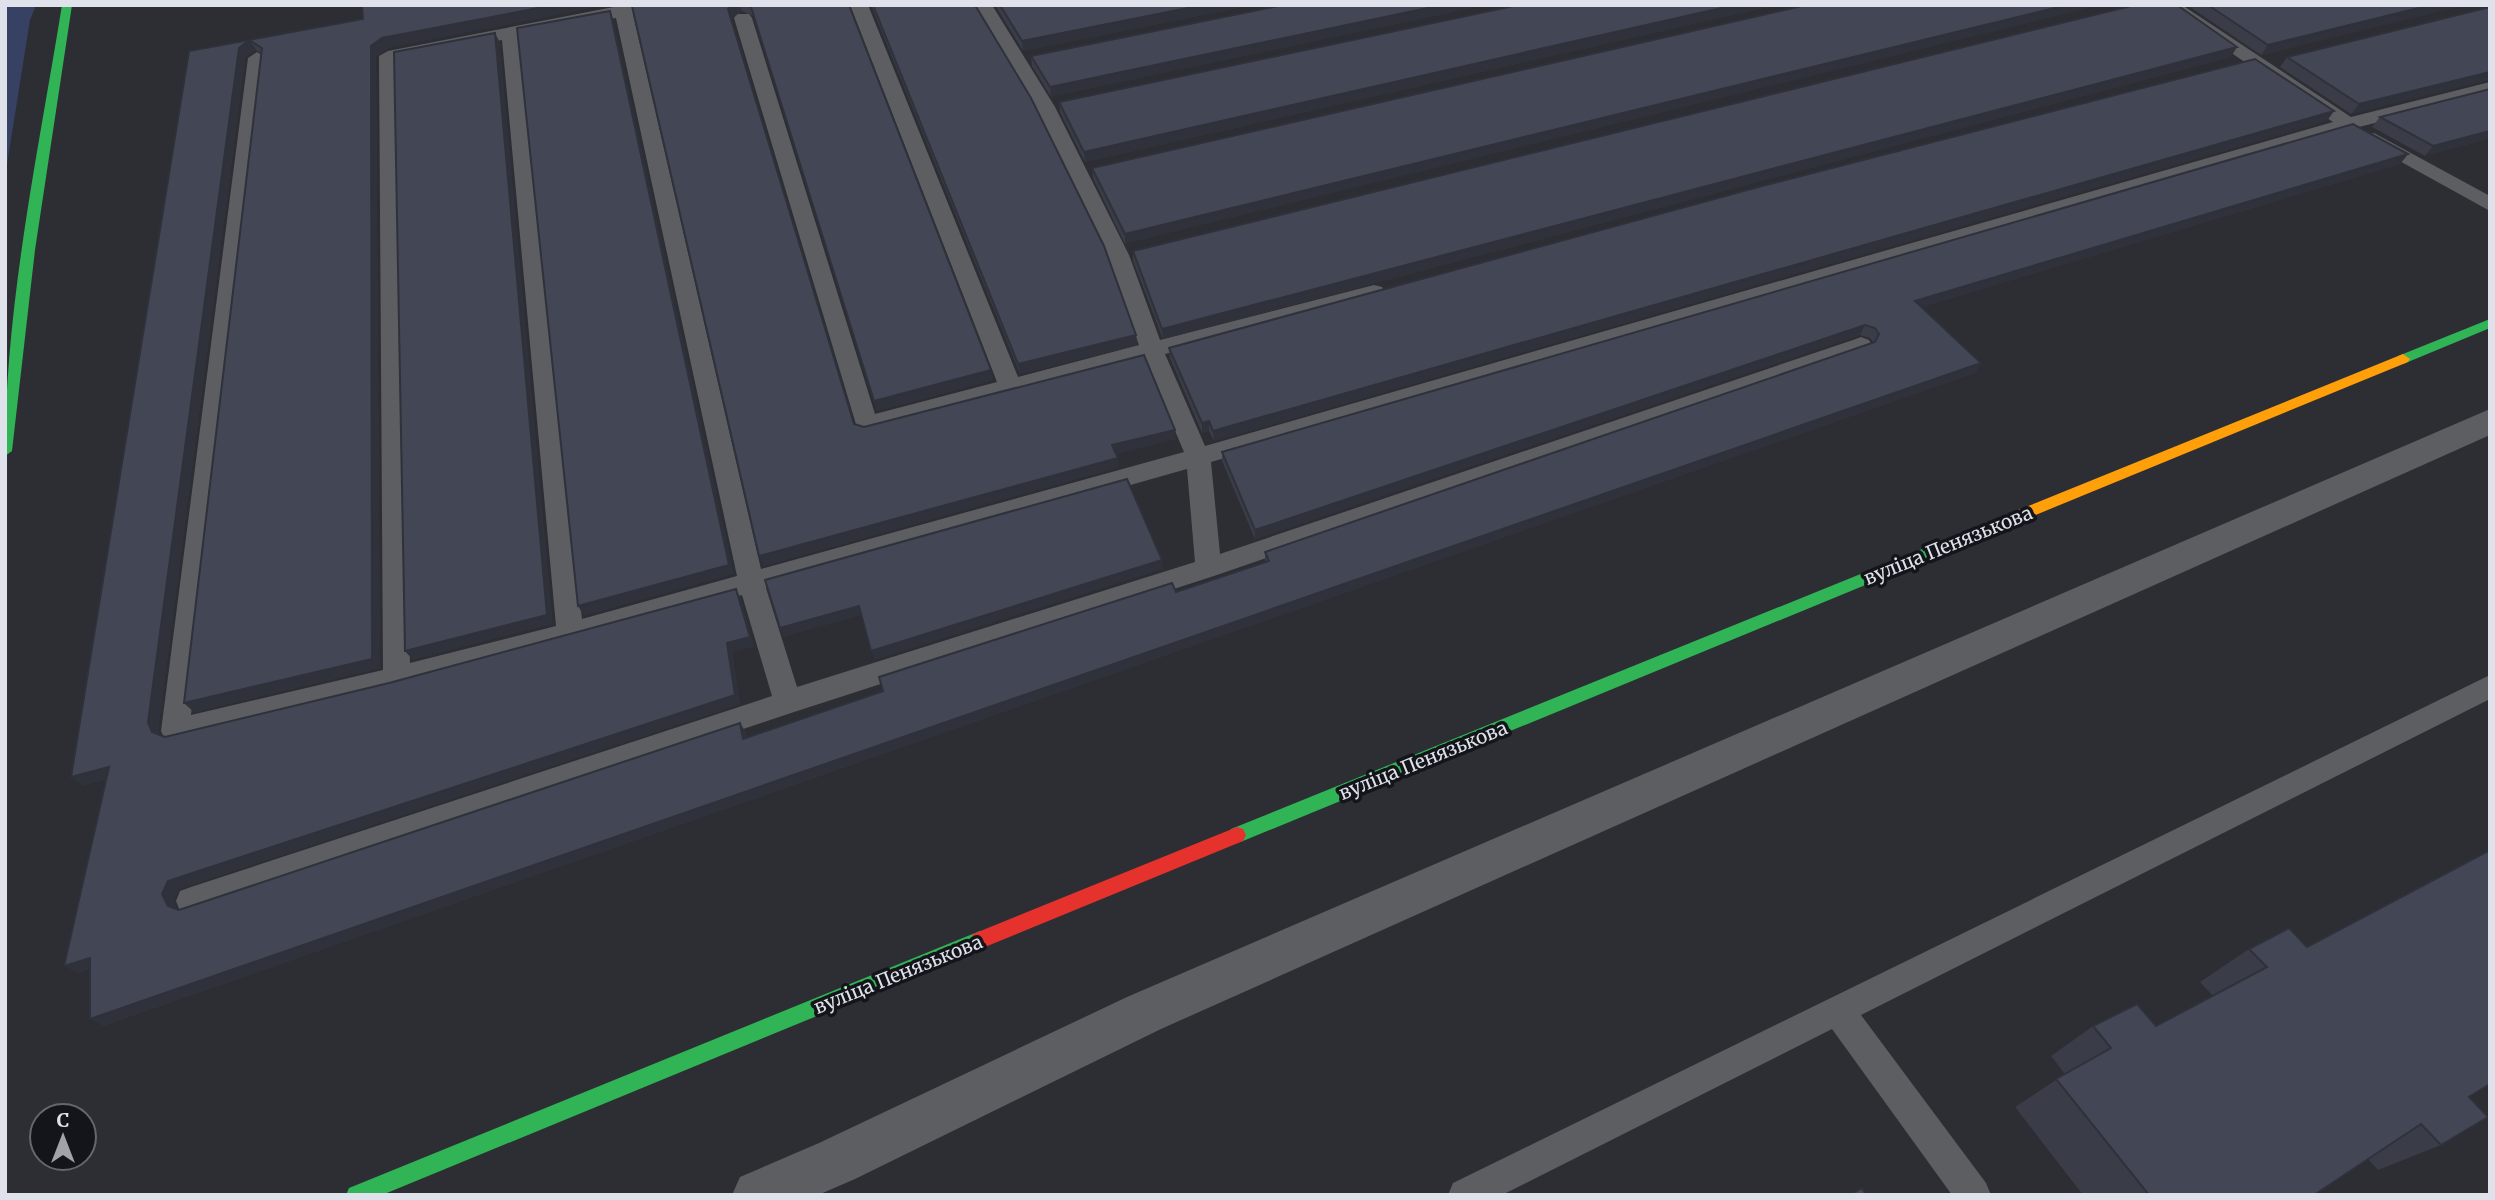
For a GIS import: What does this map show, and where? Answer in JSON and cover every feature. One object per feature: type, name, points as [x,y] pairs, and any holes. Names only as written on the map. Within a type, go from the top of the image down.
[{"type":"street","points":[[5,451],[29,250],[67,5]]},
{"type":"street","name":"вуліца Пенязькова","points":[[356,1195],[2490,323]]},
{"type":"street","points":[[758,1195],[837,1161],[1144,1013],[2490,421]]},
{"type":"lane","points":[[397,678],[387,55],[653,5]]},
{"type":"lane","points":[[859,5],[1010,387]]},
{"type":"lane","points":[[983,5],[1016,61],[1051,105],[1125,253],[1153,352],[1198,457],[1208,568]]},
{"type":"lane","points":[[2170,5],[2348,124],[2490,205]]},
{"type":"lane","points":[[622,11],[751,582],[788,702]]},
{"type":"lane","points":[[743,19],[866,425],[1153,352],[1392,287]]},
{"type":"lane","points":[[510,32],[570,633]]},
{"type":"lane","points":[[1016,61],[1042,56]]},
{"type":"lane","points":[[257,58],[175,731],[570,633],[1198,457],[2348,124],[2490,88]]},
{"type":"lane","points":[[2224,67],[2284,58]]},
{"type":"lane","points":[[191,901],[788,702],[1208,568],[1861,345]]},
{"type":"lane","points":[[1465,1195],[2490,686]]},
{"type":"lane","points":[[1837,1010],[1974,1195]]},
{"type":"shaded area","points":[[5,5],[36,5],[30,20],[5,177]]},
{"type":"building","points":[[362,5],[554,5],[382,38],[371,46],[372,659],[184,703],[262,48],[249,40],[363,19]]},
{"type":"building","points":[[733,5],[728,9],[854,424],[864,427],[1144,355],[1175,430],[1112,445],[1118,458],[759,556],[632,6]]},
{"type":"building","points":[[747,5],[849,5],[991,370],[874,401],[751,7]]},
{"type":"building","points":[[873,5],[975,5],[1031,98],[1104,246],[1136,335],[1018,364]]},
{"type":"building","points":[[1000,5],[1203,5],[1022,41]]},
{"type":"building","points":[[1283,5],[1442,5],[1050,87],[1031,56]]},
{"type":"building","points":[[1518,5],[1735,5],[1084,152],[1059,102]]},
{"type":"building","points":[[1806,5],[2067,5],[1125,234],[1092,168]]},
{"type":"building","points":[[2135,5],[2177,5],[2237,47],[1162,329],[1133,251]]},
{"type":"building","points":[[2208,5],[2431,5],[2268,45]]},
{"type":"building","points":[[2490,7],[2490,72],[2359,104],[2287,57]]},
{"type":"building","points":[[610,11],[729,565],[578,606],[517,28]]},
{"type":"building","points":[[495,33],[547,615],[405,651],[394,52]]},
{"type":"building","points":[[249,40],[239,48],[148,722],[152,732],[165,737],[389,683],[736,589],[750,637],[727,643],[735,695],[168,881],[162,894],[168,906],[179,910],[740,723],[743,739],[883,691],[879,677],[1172,583],[1176,592],[1269,561],[1265,552],[1875,342],[1879,334],[1875,328],[1865,325],[1255,530],[1222,452],[2353,124],[2408,154],[1915,301],[1981,363],[90,1019],[90,958],[64,966],[109,767],[71,777],[189,51]]},
{"type":"building","points":[[2255,59],[2334,111],[1213,431],[1209,421],[1202,423],[1169,348],[1762,186]]},
{"type":"building","points":[[2490,89],[2490,131],[2433,146],[2380,117]]},
{"type":"building","points":[[1127,479],[1162,560],[871,651],[859,606],[780,628],[765,580]]},
{"type":"building","points":[[2490,850],[2490,1084],[2469,1097],[2488,1117],[2441,1145],[2421,1124],[2317,1193],[2318,1195],[2149,1195],[2056,1079],[2111,1048],[2093,1026],[2137,1004],[2156,1026],[2267,967],[2249,949],[2289,928],[2307,947]]},
{"type":"building","points":[[1862,1188],[1866,1195],[1849,1195]]},
{"type":"traffic: fast","points":[[5,451],[29,250],[67,5]]},
{"type":"traffic: fast","points":[[2403,359],[2490,323]]},
{"type":"traffic: fast","points":[[1237,835],[2011,519]]},
{"type":"traffic: fast","points":[[356,1195],[980,940]]},
{"type":"traffic: slow","points":[[2011,519],[2403,359]]},
{"type":"traffic: jam","points":[[980,940],[1237,835]]}]
